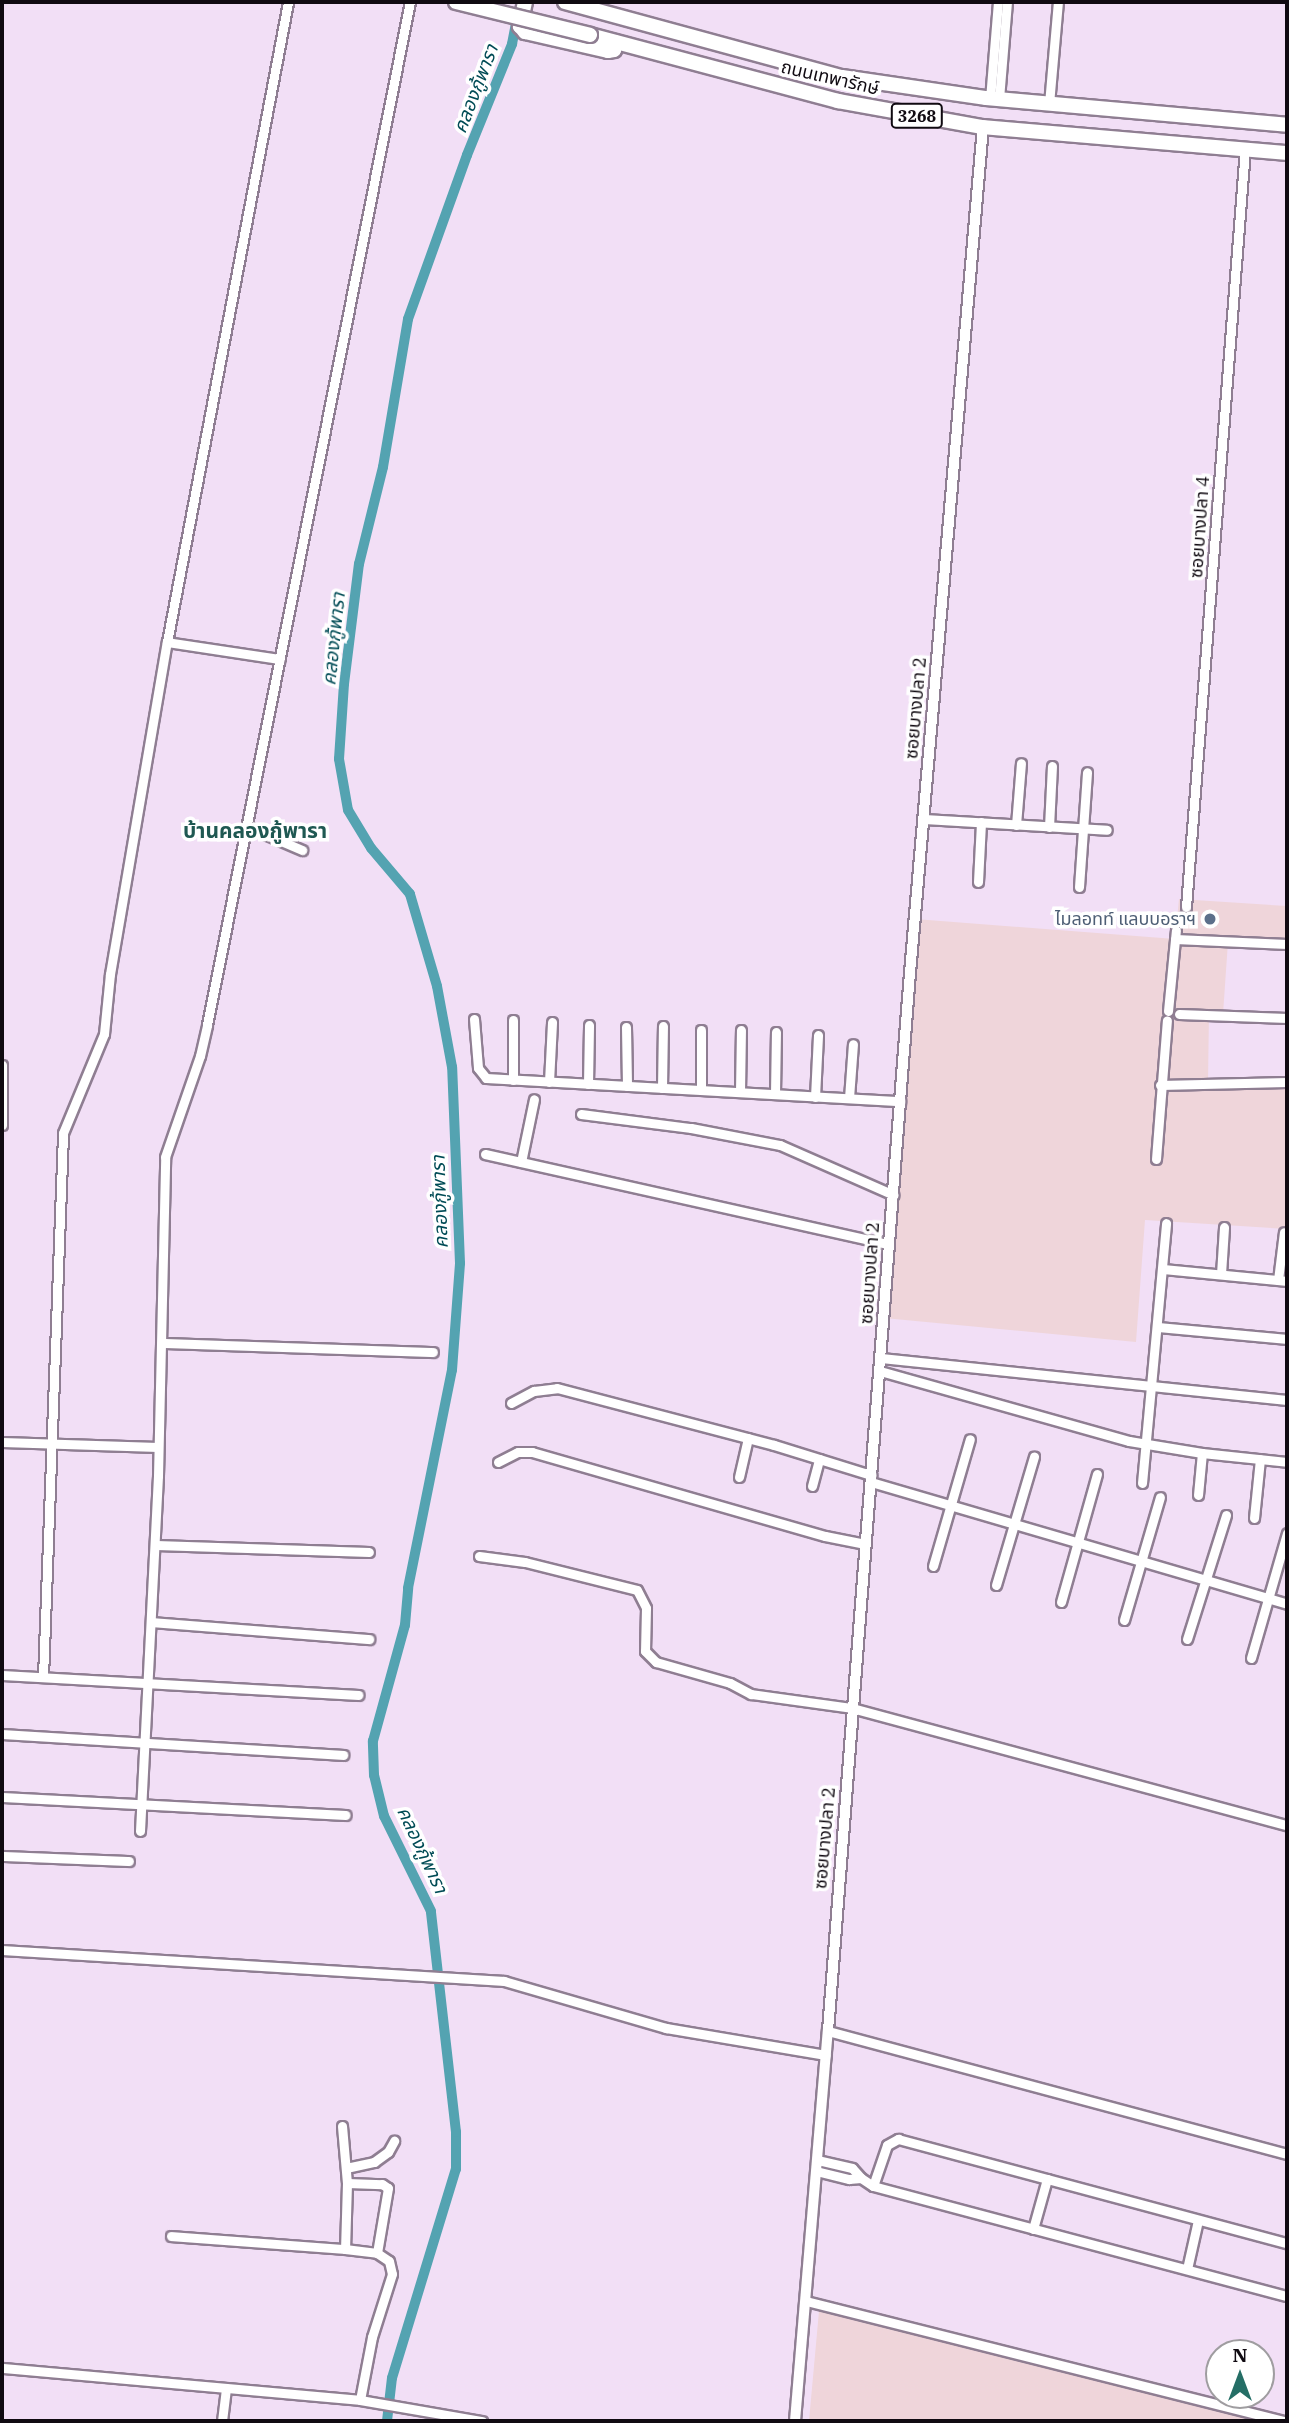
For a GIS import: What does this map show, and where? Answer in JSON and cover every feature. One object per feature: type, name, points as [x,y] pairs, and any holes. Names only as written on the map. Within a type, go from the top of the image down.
[{"type":"main road","name":"ถนนเทพารักษ์","points":[[456,2],[838,101],[983,127],[1249,150],[1287,156]]},
{"type":"main road","points":[[525,2],[520,26],[525,32],[608,51],[614,50],[616,42]]},
{"type":"main road","name":"ถนนเทพารักษ์","points":[[565,2],[603,9],[842,77],[995,99],[1287,125]]},
{"type":"main road","points":[[1244,121],[1287,118]]},
{"type":"street","points":[[43,1677],[63,1133],[104,1034],[110,974],[167,642],[288,2]]},
{"type":"street","points":[[140,1831],[147,1744],[156,1545],[165,1157],[200,1056],[248,827],[410,2]]},
{"type":"street","points":[[995,99],[998,2]]},
{"type":"street","points":[[995,99],[1007,2]]},
{"type":"street","points":[[1049,104],[1058,2]]},
{"type":"street","name":"ซอยบางปลา 2","points":[[795,2421],[923,818],[983,127]]},
{"type":"street","name":"ซอยบางปลา 4","points":[[1186,907],[1249,150]]},
{"type":"street","points":[[167,642],[280,659]]},
{"type":"street","points":[[1016,825],[1021,763]]},
{"type":"street","points":[[1049,827],[1052,766]]},
{"type":"street","points":[[1079,887],[1087,772]]},
{"type":"street","points":[[923,818],[1107,830]]},
{"type":"street","points":[[978,882],[981,822]]},
{"type":"street","points":[[248,827],[302,850]]},
{"type":"street","points":[[1156,1159],[1160,1084],[1175,934],[1287,944]]},
{"type":"street","points":[[1179,1014],[1287,1018]]},
{"type":"street","points":[[474,1019],[477,1060],[481,1074],[486,1078],[900,1101]]},
{"type":"street","points":[[513,1020],[513,1080]]},
{"type":"street","points":[[549,1082],[552,1022]]},
{"type":"street","points":[[588,1084],[589,1025]]},
{"type":"street","points":[[662,1088],[663,1026]]},
{"type":"street","points":[[626,1027],[626,1086]]},
{"type":"street","points":[[701,1030],[701,1090]]},
{"type":"street","points":[[740,1092],[741,1030]]},
{"type":"street","points":[[775,1094],[776,1032]]},
{"type":"street","points":[[815,1097],[818,1035]]},
{"type":"street","points":[[849,1098],[853,1044]]},
{"type":"street","points":[[2,1065],[2,1125]]},
{"type":"street","points":[[1160,1084],[1287,1082]]},
{"type":"street","points":[[521,1162],[534,1099]]},
{"type":"street","points":[[581,1114],[691,1128],[780,1145],[894,1195]]},
{"type":"street","points":[[485,1154],[889,1244]]},
{"type":"street","points":[[1142,1483],[1153,1387],[1166,1223]]},
{"type":"street","points":[[1221,1274],[1224,1227]]},
{"type":"street","points":[[1163,1269],[1283,1280],[1284,1233]]},
{"type":"street","points":[[1158,1327],[1287,1339]]},
{"type":"street","points":[[162,1343],[433,1352]]},
{"type":"street","points":[[881,1358],[1287,1399]]},
{"type":"street","points":[[914,1380],[915,1361]]},
{"type":"street","points":[[880,1371],[1145,1444],[1287,1462]]},
{"type":"street","points":[[511,1403],[534,1391],[557,1388],[819,1459],[951,1506],[1287,1604]]},
{"type":"street","points":[[739,1477],[748,1438]]},
{"type":"street","points":[[933,1566],[970,1439]]},
{"type":"street","points":[[2,1442],[158,1447]]},
{"type":"street","points":[[498,1462],[518,1452],[532,1452],[822,1535],[865,1544]]},
{"type":"street","points":[[1198,1495],[1202,1453]]},
{"type":"street","points":[[996,1585],[1034,1457]]},
{"type":"street","points":[[812,1486],[819,1459]]},
{"type":"street","points":[[1254,1518],[1260,1460]]},
{"type":"street","points":[[1061,1602],[1097,1474]]},
{"type":"street","points":[[1124,1620],[1160,1496]]},
{"type":"street","points":[[1187,1639],[1226,1515]]},
{"type":"street","points":[[1251,1658],[1287,1533]]},
{"type":"street","points":[[156,1545],[369,1552]]},
{"type":"street","points":[[479,1556],[525,1562],[633,1588],[645,1602],[645,1651],[656,1662],[730,1683],[751,1694],[852,1708],[1287,1825]]},
{"type":"street","points":[[152,1622],[369,1639]]},
{"type":"street","points":[[2,1675],[358,1695]]},
{"type":"street","points":[[2,1734],[343,1755]]},
{"type":"street","points":[[2,1797],[346,1815]]},
{"type":"street","points":[[2,1856],[129,1861]]},
{"type":"street","points":[[2,1950],[504,1981],[666,2028],[826,2055]]},
{"type":"street","points":[[828,2031],[1287,2154]]},
{"type":"street","points":[[342,2126],[347,2183],[345,2249]]},
{"type":"street","points":[[873,2186],[887,2145],[898,2139],[1287,2243]]},
{"type":"street","points":[[346,2168],[374,2162],[388,2152],[394,2141]]},
{"type":"street","points":[[816,2166],[852,2168],[873,2186],[1287,2296]]},
{"type":"street","points":[[1033,2229],[1047,2179]]},
{"type":"street","points":[[347,2183],[382,2184],[388,2188],[377,2253]]},
{"type":"street","points":[[1187,2269],[1198,2220]]},
{"type":"street","points":[[172,2236],[345,2249],[377,2253],[389,2261],[392,2274],[372,2337],[360,2400]]},
{"type":"street","points":[[806,2301],[1283,2421]]},
{"type":"street","points":[[2,2368],[360,2400],[482,2421]]},
{"type":"street","points":[[222,2421],[226,2388]]},
{"type":"shaded area","points":[[1179,899],[1287,906],[1287,944],[1228,942],[1223,1014],[1209,1013],[1208,1082],[1287,1083],[1287,1229],[1145,1220],[1136,1342],[884,1318],[915,919],[1175,939]]},
{"type":"shaded area","points":[[820,2300],[1205,2400],[1205,2409],[1241,2409],[1287,2421],[809,2421]]},
{"type":"waterway","name":"คลองกู้พารา","points":[[387,2421],[392,2378],[456,2169],[456,2132],[431,1911],[384,1816],[374,1775],[373,1741],[405,1625],[408,1588],[452,1370],[460,1263],[452,1067],[437,986],[410,894],[371,848],[348,810],[339,759],[344,684],[359,564],[383,467],[408,319],[467,155],[512,44],[517,18]]},
{"type":"tunnel","points":[[1176,930],[1186,907]]},
{"type":"place","name":"ไมลอทท์ แลบบอราฯ","points":[[1210,919]]},
{"type":"district","name":"บ้านคลองกู้พารา","points":[[255,830]]}]
